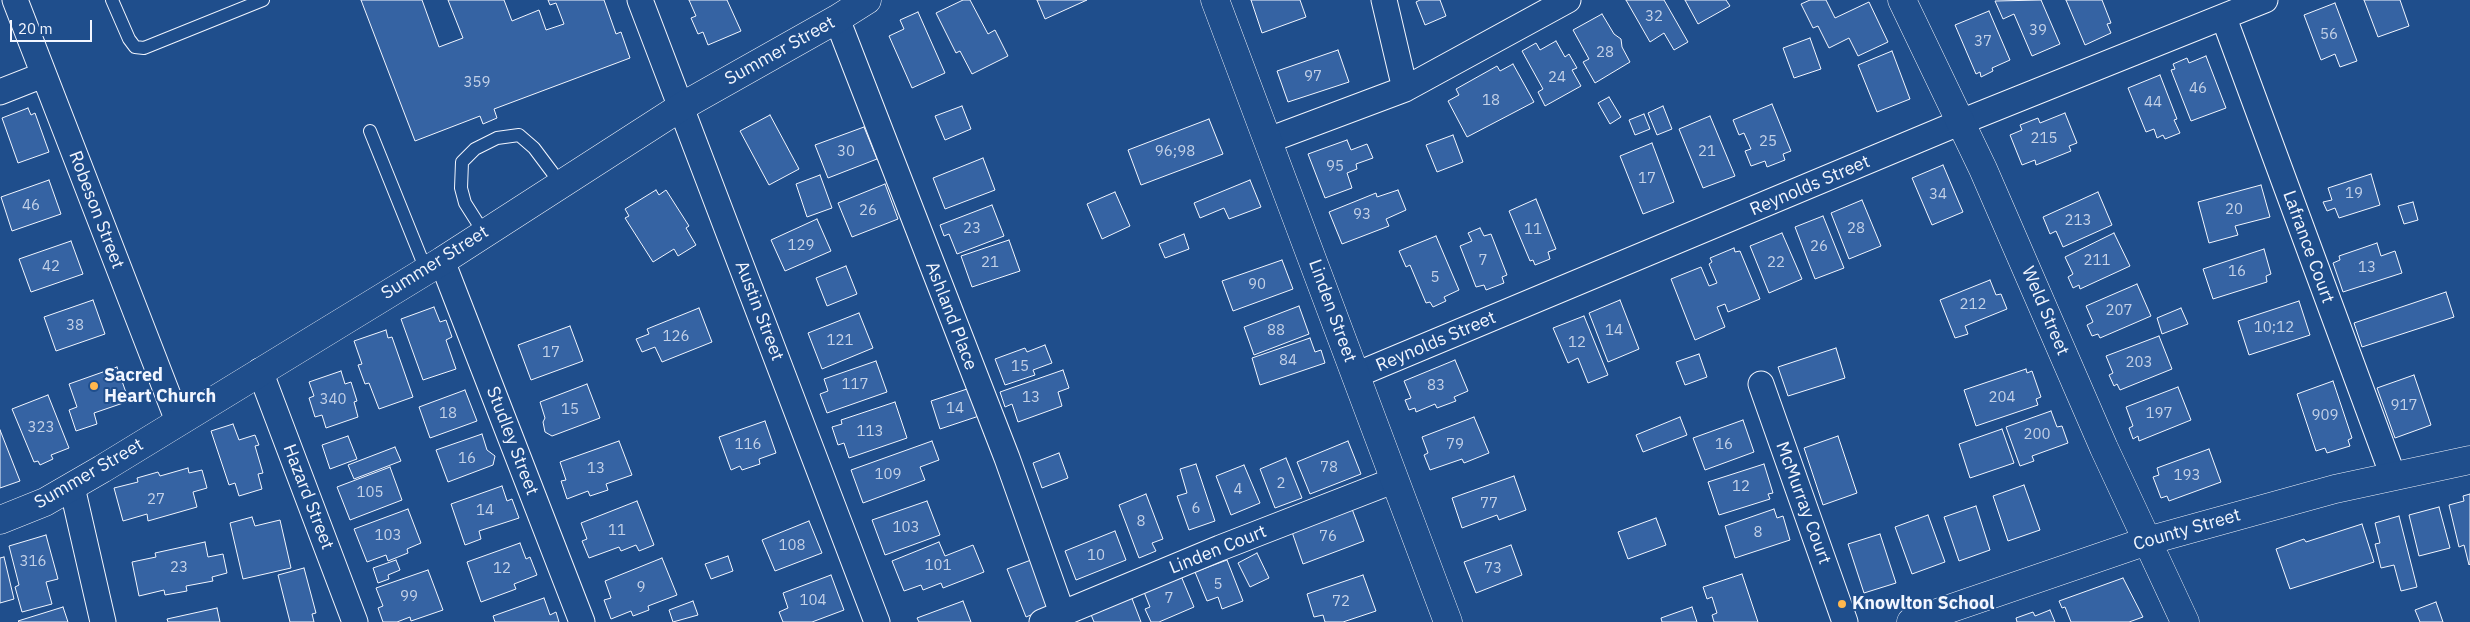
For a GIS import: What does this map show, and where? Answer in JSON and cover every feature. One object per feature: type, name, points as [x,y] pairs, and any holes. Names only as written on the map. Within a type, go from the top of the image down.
[{"type":"main road","name":"Summer Street","points":[[0,520],[24,511],[72,486],[434,265],[681,107],[837,19],[866,0]]},
{"type":"main road","name":"Linden Street","points":[[1215,0],[1448,622]]},
{"type":"main road","name":"Weld Street","points":[[1902,0],[1961,122],[2146,541],[2186,622]]},
{"type":"main road","name":"County Street","points":[[1911,622],[2146,541],[2270,506],[2393,476],[2470,460]]},
{"type":"street","name":"Robeson Street","points":[[15,0],[178,421]]},
{"type":"street","name":"Austin Street","points":[[640,0],[877,622]]},
{"type":"street","points":[[1384,0],[1405,89]]},
{"type":"street","points":[[1269,140],[1405,89],[1568,0]]},
{"type":"street","name":"Reynolds Street","points":[[1356,375],[1961,122],[2265,0]]},
{"type":"street","name":"Lafrance Court","points":[[2224,18],[2393,476]]},
{"type":"street","name":"Ashland Place","points":[[837,19],[1007,458],[1052,618]]},
{"type":"street","points":[[0,92],[43,75]]},
{"type":"street","name":"Studley Street","points":[[434,265],[582,622]]},
{"type":"street","name":"Hazard Street","points":[[260,371],[355,622]]},
{"type":"street","name":"McMurray Court","points":[[1760,384],[1845,622]]},
{"type":"street","name":"Linden Court","points":[[1052,618],[1220,548],[1395,480]]},
{"type":"street","points":[[72,486],[103,622]]},
{"type":"lane","points":[[112,0],[130,39],[136,47],[144,48],[263,0]]},
{"type":"lane","points":[[370,131],[434,265]]},
{"type":"lane","points":[[484,233],[466,202],[461,188],[462,162],[475,149],[497,138],[519,135],[534,148],[561,184]]},
{"type":"building","points":[[361,0],[422,0],[439,47],[463,38],[448,0],[504,0],[512,21],[539,10],[546,30],[564,24],[556,3],[550,5],[548,0],[604,0],[616,34],[621,32],[630,58],[494,109],[497,118],[483,124],[480,116],[415,141]]},
{"type":"building","points":[[689,0],[727,0],[741,31],[708,45],[703,32],[698,34],[691,18],[696,16]]},
{"type":"building","points":[[963,0],[970,0],[988,34],[995,30],[1008,56],[972,74],[960,51],[956,53],[936,13]]},
{"type":"building","points":[[1037,0],[1087,0],[1045,19]]},
{"type":"building","points":[[1251,0],[1300,0],[1306,17],[1262,33]]},
{"type":"building","points":[[1420,0],[1440,0],[1446,16],[1425,25],[1416,2]]},
{"type":"building","points":[[1626,0],[1664,0],[1688,42],[1674,50],[1664,33],[1650,42]]},
{"type":"building","points":[[1685,0],[1726,0],[1730,6],[1698,24]]},
{"type":"building","points":[[1810,0],[1826,0],[1835,18],[1869,2],[1888,42],[1858,56],[1849,38],[1829,48],[1818,26],[1813,28],[1801,4]]},
{"type":"building","points":[[2041,0],[2060,44],[2032,56],[2014,14],[2003,19],[1995,1]]},
{"type":"building","points":[[2066,0],[2102,0],[2111,23],[2107,24],[2111,33],[2085,45]]},
{"type":"building","points":[[2364,0],[2400,0],[2409,26],[2378,37]]},
{"type":"building","points":[[2335,3],[2357,61],[2340,67],[2335,54],[2321,60],[2304,15]]},
{"type":"building","points":[[1989,11],[2010,60],[1992,68],[1993,71],[1981,77],[1980,72],[1976,74],[1955,25]]},
{"type":"building","points":[[918,12],[945,73],[912,88],[889,36],[904,29],[900,20]]},
{"type":"building","points":[[1602,14],[1614,34],[1621,39],[1622,47],[1630,62],[1595,83],[1583,62],[1589,59],[1573,30]]},
{"type":"building","points":[[1810,38],[1821,69],[1794,78],[1783,48]]},
{"type":"building","points":[[1556,41],[1565,57],[1569,54],[1577,68],[1572,70],[1581,86],[1545,106],[1538,92],[1543,89],[1522,51],[1536,43],[1540,50]]},
{"type":"building","points":[[1338,50],[1349,82],[1288,102],[1277,71]]},
{"type":"building","points":[[1892,51],[1910,99],[1877,112],[1858,65]]},
{"type":"building","points":[[2206,56],[2226,108],[2191,121],[2171,70],[2175,69],[2173,64],[2187,58],[2189,63]]},
{"type":"building","points":[[1513,64],[1534,102],[1467,137],[1448,101],[1459,95],[1456,89],[1497,66],[1500,71]]},
{"type":"building","points":[[2160,75],[2177,119],[2174,120],[2180,133],[2165,139],[2163,135],[2157,138],[2154,129],[2146,132],[2128,88]]},
{"type":"building","points":[[1609,97],[1621,117],[1610,124],[1598,103]]},
{"type":"building","points":[[1772,104],[1791,151],[1783,154],[1785,160],[1767,167],[1765,161],[1751,166],[1745,151],[1751,149],[1744,133],[1739,135],[1733,120]]},
{"type":"building","points":[[962,106],[971,129],[945,140],[935,116]]},
{"type":"building","points":[[1663,106],[1672,129],[1657,135],[1648,113]]},
{"type":"building","points":[[28,108],[31,115],[35,113],[49,152],[18,163],[2,118]]},
{"type":"building","points":[[2065,113],[2077,143],[2069,146],[2071,151],[2036,165],[2035,160],[2022,165],[2010,135],[2022,130],[2020,125],[2038,118],[2040,123]]},
{"type":"building","points":[[1644,114],[1650,129],[1635,135],[1629,120]]},
{"type":"building","points":[[770,115],[799,169],[769,185],[740,131]]},
{"type":"building","points":[[1710,116],[1735,176],[1703,188],[1679,129]]},
{"type":"building","points":[[1209,119],[1223,154],[1141,185],[1128,150]]},
{"type":"building","points":[[864,127],[877,159],[828,178],[815,145]]},
{"type":"building","points":[[1453,135],[1463,162],[1437,172],[1426,145]]},
{"type":"building","points":[[1347,140],[1351,150],[1367,144],[1373,158],[1356,164],[1357,169],[1347,173],[1352,188],[1325,198],[1308,154]]},
{"type":"building","points":[[1652,143],[1674,202],[1643,214],[1620,156]]},
{"type":"building","points":[[983,158],[995,190],[945,209],[933,178]]},
{"type":"building","points":[[1943,165],[1963,212],[1932,225],[1912,178]]},
{"type":"building","points":[[2371,174],[2380,205],[2339,218],[2335,208],[2327,211],[2323,202],[2332,200],[2328,188]]},
{"type":"building","points":[[820,175],[832,208],[807,217],[796,184]]},
{"type":"building","points":[[49,180],[61,214],[12,231],[1,197]]},
{"type":"building","points":[[1250,180],[1261,207],[1229,219],[1224,208],[1200,218],[1194,203]]},
{"type":"building","points":[[885,184],[898,219],[852,237],[838,203]]},
{"type":"building","points":[[2261,185],[2270,217],[2235,226],[2238,235],[2209,243],[2198,202]]},
{"type":"building","points":[[656,190],[659,195],[666,190],[689,226],[686,228],[696,245],[678,256],[674,249],[653,262],[625,218],[629,216],[625,209]]},
{"type":"building","points":[[1398,190],[1406,210],[1386,219],[1389,226],[1342,244],[1329,212],[1376,193],[1377,197]]},
{"type":"building","points":[[1115,192],[1130,226],[1102,239],[1087,204]]},
{"type":"building","points":[[2098,192],[2112,225],[2063,247],[2056,231],[2050,234],[2043,217]]},
{"type":"building","points":[[1536,199],[1556,249],[1548,252],[1550,259],[1535,265],[1533,260],[1530,261],[1509,211]]},
{"type":"building","points":[[1862,200],[1881,246],[1849,259],[1831,213]]},
{"type":"building","points":[[2413,202],[2418,220],[2404,224],[2398,206]]},
{"type":"building","points":[[992,205],[1004,236],[957,254],[949,234],[944,236],[940,225]]},
{"type":"building","points":[[1823,216],[1844,268],[1815,279],[1795,227]]},
{"type":"building","points":[[817,219],[831,251],[785,271],[771,240]]},
{"type":"building","points":[[1480,228],[1484,236],[1491,234],[1507,275],[1502,277],[1504,283],[1486,290],[1484,285],[1476,287],[1460,246],[1472,241],[1468,233]]},
{"type":"building","points":[[1782,233],[1802,279],[1769,293],[1750,246]]},
{"type":"building","points":[[2114,233],[2130,266],[2080,289],[2079,285],[2073,288],[2068,277],[2073,274],[2065,257]]},
{"type":"building","points":[[1184,234],[1189,249],[1165,258],[1159,244]]},
{"type":"building","points":[[1436,236],[1459,290],[1444,297],[1446,301],[1433,307],[1430,302],[1426,303],[1410,265],[1406,267],[1399,251]]},
{"type":"building","points":[[1009,240],[1020,271],[972,287],[961,256]]},
{"type":"building","points":[[71,241],[83,274],[31,292],[19,259]]},
{"type":"building","points":[[2377,243],[2381,256],[2395,251],[2402,273],[2343,292],[2333,263],[2340,260],[2339,256]]},
{"type":"building","points":[[1734,248],[1735,252],[1740,251],[1760,299],[1728,312],[1725,304],[1717,307],[1725,327],[1695,340],[1671,279],[1701,267],[1709,286],[1717,283],[1709,264],[1712,262],[1710,258]]},
{"type":"building","points":[[2264,249],[2271,274],[2266,276],[2267,282],[2213,299],[2203,269]]},
{"type":"building","points":[[1282,260],[1293,289],[1233,311],[1222,281]]},
{"type":"building","points":[[846,266],[857,294],[827,306],[816,278]]},
{"type":"building","points":[[1990,280],[1996,295],[2001,294],[2007,309],[1965,326],[1968,334],[1955,338],[1940,300]]},
{"type":"building","points":[[2137,284],[2151,316],[2100,338],[2098,334],[2092,336],[2087,325],[2093,322],[2086,306]]},
{"type":"building","points":[[2446,292],[2454,317],[2362,347],[2354,323]]},
{"type":"building","points":[[93,300],[105,334],[56,351],[44,317]]},
{"type":"building","points":[[1620,300],[1639,349],[1608,362],[1589,313]]},
{"type":"building","points":[[2299,301],[2310,335],[2249,355],[2238,321]]},
{"type":"building","points":[[1299,306],[1309,334],[1254,355],[1244,327]]},
{"type":"building","points":[[434,307],[440,322],[446,320],[452,337],[446,340],[456,369],[423,380],[401,319]]},
{"type":"building","points":[[699,308],[712,342],[662,362],[655,347],[642,352],[636,339],[649,334],[647,329]]},
{"type":"building","points":[[2181,308],[2188,324],[2162,334],[2157,318]]},
{"type":"building","points":[[859,313],[873,348],[822,369],[808,333]]},
{"type":"building","points":[[1584,316],[1608,375],[1588,383],[1578,358],[1568,363],[1553,328]]},
{"type":"building","points":[[570,326],[583,361],[531,380],[518,345]]},
{"type":"building","points":[[386,330],[388,338],[392,337],[413,397],[379,409],[369,383],[365,384],[358,365],[362,364],[354,341]]},
{"type":"building","points":[[2159,336],[2172,369],[2120,390],[2117,384],[2114,386],[2109,375],[2113,373],[2106,356]]},
{"type":"building","points":[[1310,338],[1315,352],[1321,350],[1325,363],[1260,385],[1252,358]]},
{"type":"building","points":[[1045,345],[1052,363],[1033,370],[1035,375],[1005,385],[995,359],[1025,348],[1027,352]]},
{"type":"building","points":[[1836,348],[1845,378],[1788,396],[1778,367]]},
{"type":"building","points":[[1699,354],[1707,377],[1685,385],[1676,362]]},
{"type":"building","points":[[1455,360],[1468,391],[1454,397],[1456,401],[1437,408],[1435,404],[1416,412],[1415,408],[1409,410],[1405,400],[1411,398],[1404,381]]},
{"type":"building","points":[[876,361],[887,392],[827,413],[820,394],[828,391],[824,379]]},
{"type":"building","points":[[117,367],[129,401],[94,413],[97,424],[76,431],[69,410],[77,407],[69,384]]},
{"type":"building","points":[[2026,369],[2027,373],[2032,371],[2041,397],[2036,399],[2038,405],[1976,426],[1964,390]]},
{"type":"building","points":[[1063,370],[1069,388],[1058,392],[1062,406],[1018,422],[1012,404],[1005,407],[1000,392]]},
{"type":"building","points":[[341,371],[345,384],[351,382],[357,401],[354,402],[358,417],[326,428],[322,415],[315,417],[309,398],[314,396],[309,382]]},
{"type":"building","points":[[2414,375],[2431,425],[2395,438],[2377,388]]},
{"type":"building","points":[[2333,381],[2352,438],[2348,440],[2350,446],[2327,453],[2325,448],[2316,451],[2297,394]]},
{"type":"building","points":[[587,384],[600,418],[552,436],[545,432],[543,422],[545,418],[540,402]]},
{"type":"building","points":[[2178,387],[2191,420],[2139,441],[2138,436],[2133,439],[2129,428],[2133,426],[2126,407]]},
{"type":"building","points":[[970,388],[979,416],[940,429],[931,401]]},
{"type":"building","points":[[465,390],[477,421],[430,438],[419,407]]},
{"type":"building","points":[[48,395],[69,448],[51,455],[53,459],[40,465],[38,461],[34,462],[12,409]]},
{"type":"building","points":[[895,402],[907,438],[849,458],[844,443],[838,445],[832,427],[842,424],[841,420]]},
{"type":"building","points":[[2051,411],[2057,427],[2062,426],[2068,443],[2032,456],[2034,461],[2020,466],[2006,427]]},
{"type":"building","points":[[1474,417],[1489,453],[1464,463],[1462,459],[1430,470],[1424,455],[1428,453],[1422,437]]},
{"type":"building","points":[[1680,417],[1687,435],[1643,452],[1636,435]]},
{"type":"building","points":[[1743,420],[1754,452],[1705,470],[1693,438]]},
{"type":"building","points":[[765,421],[776,453],[759,459],[760,464],[742,470],[740,466],[731,470],[719,437]]},
{"type":"building","points":[[233,424],[239,440],[255,435],[259,445],[255,446],[263,473],[258,474],[262,489],[239,496],[235,483],[229,485],[211,431]]},
{"type":"building","points":[[2002,429],[2014,463],[1970,478],[1959,444]]},
{"type":"building","points":[[0,430],[20,481],[0,488]]},
{"type":"building","points":[[482,434],[487,450],[495,456],[493,465],[448,482],[436,450]]},
{"type":"building","points":[[348,436],[357,459],[330,469],[322,445]]},
{"type":"building","points":[[1838,436],[1857,493],[1823,505],[1804,448]]},
{"type":"building","points":[[619,441],[632,475],[606,484],[608,490],[590,496],[588,491],[567,499],[561,481],[566,480],[560,462]]},
{"type":"building","points":[[932,441],[939,460],[920,467],[925,480],[863,503],[851,470]]},
{"type":"building","points":[[1348,441],[1361,474],[1310,494],[1297,462]]},
{"type":"building","points":[[395,447],[401,461],[354,479],[348,465]]},
{"type":"building","points":[[2209,449],[2221,482],[2169,501],[2167,496],[2161,498],[2153,477],[2159,475],[2157,468]]},
{"type":"building","points":[[1059,453],[1068,478],[1042,488],[1033,463]]},
{"type":"building","points":[[1286,458],[1302,498],[1275,508],[1260,469]]},
{"type":"building","points":[[1196,464],[1215,521],[1189,530],[1177,496],[1187,493],[1180,469]]},
{"type":"building","points":[[1764,464],[1773,493],[1768,494],[1770,499],[1719,515],[1708,482]]},
{"type":"building","points":[[1244,465],[1260,503],[1231,515],[1216,476]]},
{"type":"building","points":[[390,467],[402,500],[350,520],[337,487]]},
{"type":"building","points":[[188,468],[189,473],[202,470],[207,488],[193,492],[197,507],[148,521],[147,514],[123,521],[114,488],[138,482],[137,478],[158,472],[160,476]]},
{"type":"building","points":[[1514,476],[1526,510],[1499,520],[1497,515],[1462,528],[1452,498]]},
{"type":"building","points":[[2024,485],[2040,530],[2008,541],[1993,496]]},
{"type":"building","points":[[502,486],[507,501],[512,499],[519,518],[479,531],[481,539],[465,545],[451,504]]},
{"type":"building","points":[[1146,494],[1163,539],[1152,543],[1156,551],[1139,558],[1119,505]]},
{"type":"building","points":[[2470,494],[2469,565],[2464,545],[2459,547],[2449,505],[2464,501],[2463,496]]},
{"type":"building","points":[[637,501],[654,545],[639,551],[636,545],[621,551],[619,547],[589,558],[582,541],[587,539],[581,523]]},
{"type":"building","points":[[927,501],[940,535],[885,555],[872,520]]},
{"type":"building","points":[[1976,506],[1990,550],[1959,561],[1944,517]]},
{"type":"building","points":[[2439,507],[2450,548],[2419,556],[2409,515]]},
{"type":"building","points":[[408,509],[421,543],[407,549],[408,553],[388,561],[386,555],[367,562],[354,529]]},
{"type":"building","points":[[1352,509],[1364,541],[1303,564],[1292,532]]},
{"type":"building","points":[[1774,509],[1777,518],[1783,516],[1790,540],[1735,558],[1725,526]]},
{"type":"building","points":[[1928,515],[1945,562],[1912,574],[1895,527]]},
{"type":"building","points":[[2399,516],[2417,587],[2401,591],[2394,565],[2381,568],[2375,544],[2380,543],[2375,523]]},
{"type":"building","points":[[252,517],[255,526],[280,520],[291,568],[243,579],[230,523]]},
{"type":"building","points":[[1656,518],[1666,545],[1628,559],[1618,532]]},
{"type":"building","points":[[809,521],[822,553],[775,571],[762,540]]},
{"type":"building","points":[[2362,524],[2374,562],[2290,589],[2276,549],[2304,539],[2306,542]]},
{"type":"building","points":[[1115,531],[1126,560],[1076,580],[1065,551]]},
{"type":"building","points":[[1880,534],[1896,583],[1864,593],[1848,544]]},
{"type":"building","points":[[46,535],[58,579],[46,582],[52,604],[22,612],[15,587],[19,585],[9,546]]},
{"type":"building","points":[[205,542],[208,557],[223,554],[227,573],[212,577],[213,581],[186,586],[187,591],[165,595],[164,590],[139,596],[132,562],[156,557],[155,553]]},
{"type":"building","points":[[939,542],[945,556],[973,545],[984,572],[943,588],[941,583],[923,590],[921,585],[904,591],[892,561]]},
{"type":"building","points":[[520,543],[526,559],[530,557],[537,575],[514,584],[516,589],[481,602],[467,562]]},
{"type":"building","points":[[1511,545],[1522,575],[1476,593],[1464,562]]},
{"type":"building","points":[[1257,553],[1269,578],[1250,587],[1238,563]]},
{"type":"building","points":[[728,556],[733,571],[711,579],[705,564]]},
{"type":"building","points":[[4,557],[14,599],[0,603],[0,558]]},
{"type":"building","points":[[662,558],[677,595],[648,606],[649,610],[633,616],[631,611],[611,619],[604,600],[611,598],[605,581]]},
{"type":"building","points":[[396,560],[400,570],[388,575],[389,579],[378,583],[373,568]]},
{"type":"building","points":[[1031,560],[1050,607],[1026,617],[1007,569]]},
{"type":"building","points":[[1227,560],[1243,601],[1222,609],[1218,597],[1207,601],[1195,572]]},
{"type":"building","points":[[304,568],[316,613],[312,614],[314,622],[290,622],[278,575]]},
{"type":"building","points":[[428,570],[443,610],[411,621],[410,617],[397,622],[383,622],[378,608],[383,606],[376,588]]},
{"type":"building","points":[[1742,574],[1758,622],[1714,622],[1712,615],[1717,613],[1712,597],[1707,599],[1703,587]]},
{"type":"building","points":[[831,575],[844,610],[812,622],[783,622],[779,612],[788,608],[783,593]]},
{"type":"building","points":[[1363,575],[1376,611],[1343,622],[1325,622],[1323,615],[1314,617],[1307,594]]},
{"type":"building","points":[[1181,576],[1194,607],[1159,622],[1151,622],[1145,609],[1150,607],[1144,592]]},
{"type":"building","points":[[2123,578],[2143,617],[2129,622],[2071,622],[2065,607],[2062,608],[2059,601]]},
{"type":"building","points":[[1131,596],[1141,622],[1094,622],[1090,612]]},
{"type":"building","points":[[544,598],[550,615],[556,612],[559,622],[495,622],[493,616]]},
{"type":"building","points":[[693,601],[698,615],[673,622],[669,610]]},
{"type":"building","points":[[963,601],[971,622],[919,622],[917,618]]},
{"type":"building","points":[[2436,602],[2443,622],[2420,622],[2415,610]]},
{"type":"building","points":[[63,607],[68,622],[18,621]]},
{"type":"building","points":[[1692,607],[1697,622],[1662,622],[1661,618]]},
{"type":"building","points":[[217,608],[220,622],[168,622],[167,619]]},
{"type":"building","points":[[2050,610],[2055,622],[2017,622],[2016,618],[2033,612],[2035,616]]},
{"type":"place","name":"Sacred Heart Church","points":[[94,386]]},
{"type":"place","name":"Knowlton School","points":[[1842,604]]}]
